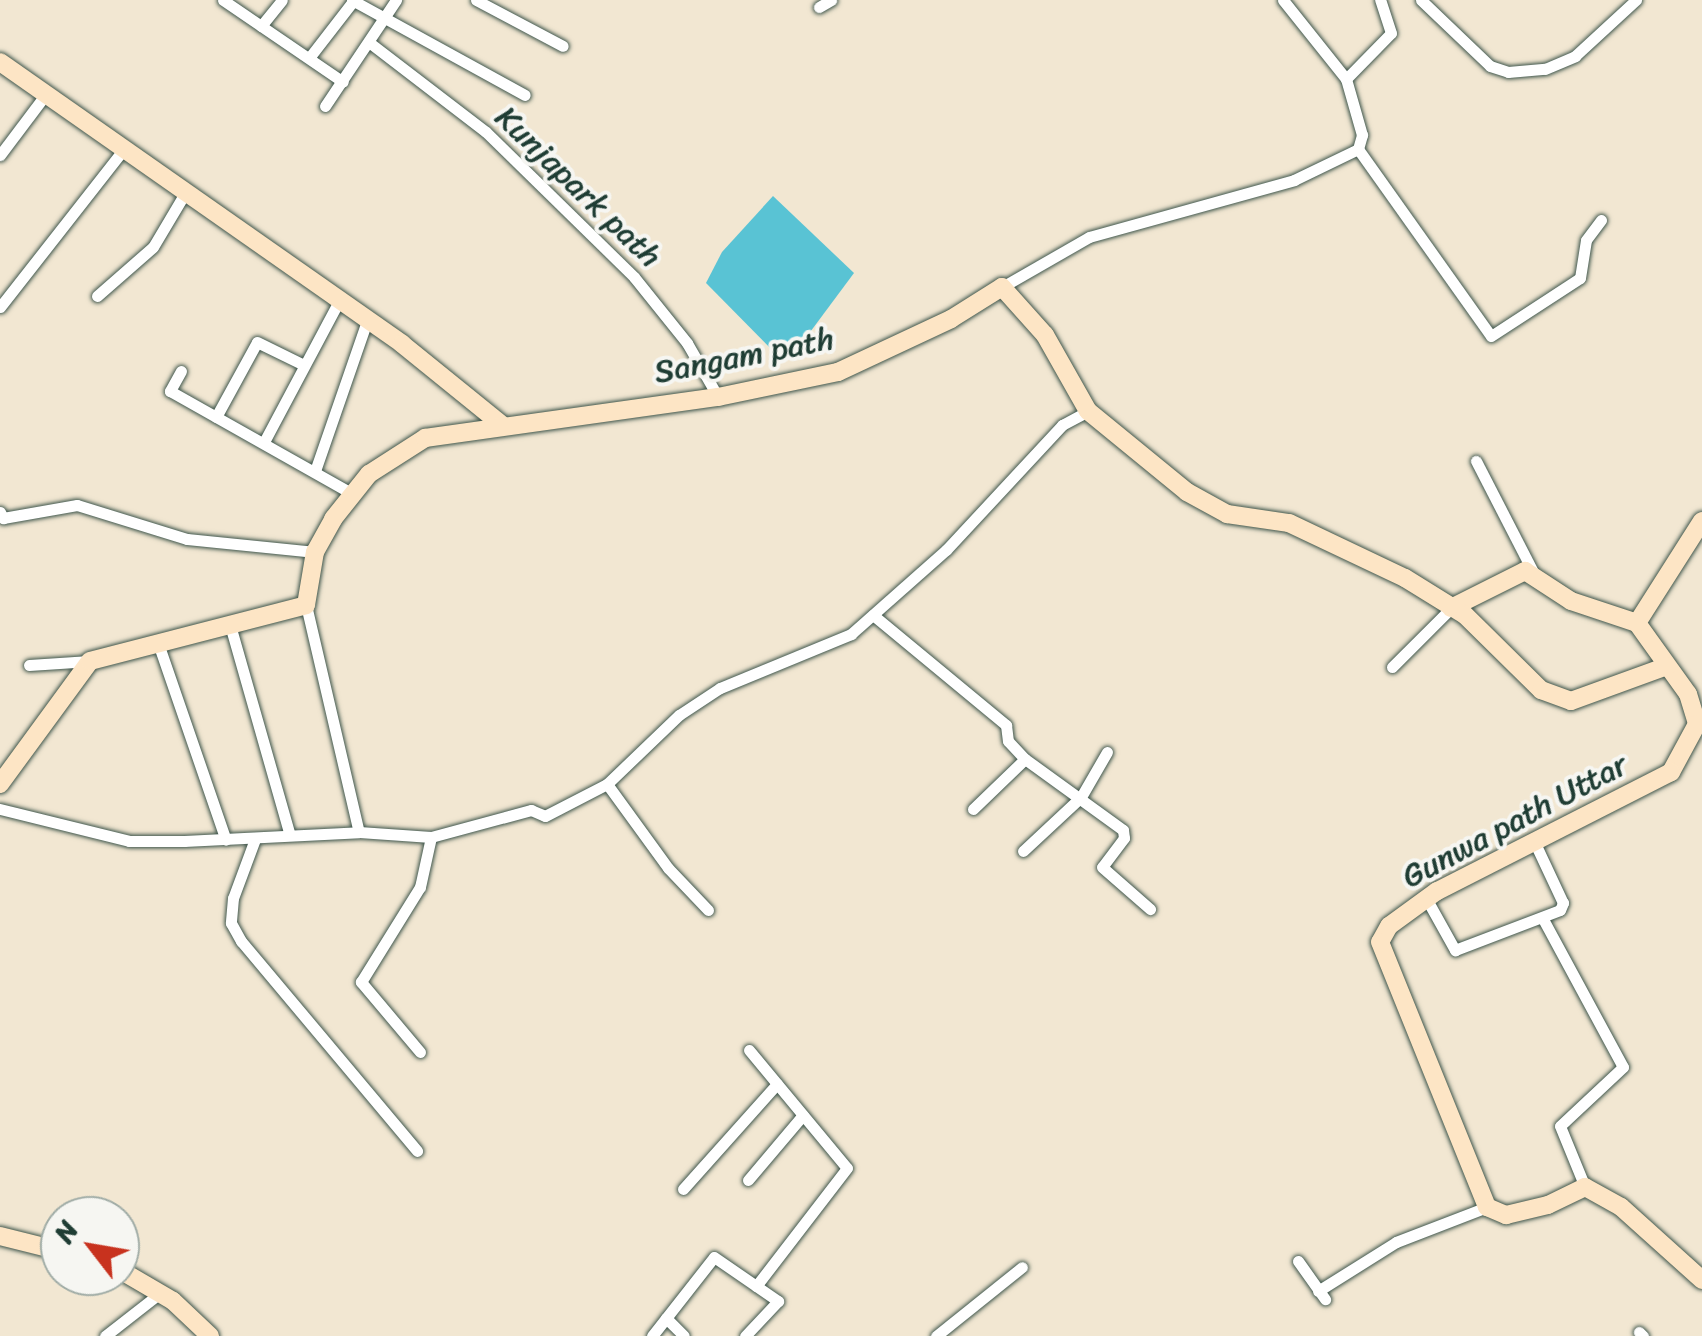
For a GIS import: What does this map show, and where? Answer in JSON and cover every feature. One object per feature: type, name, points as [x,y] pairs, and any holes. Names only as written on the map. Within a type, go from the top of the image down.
[{"type":"street","points":[[224,0],[343,82]]},
{"type":"street","points":[[262,26],[282,0]]},
{"type":"street","points":[[308,58],[352,0],[382,20],[525,95]]},
{"type":"street","points":[[326,106],[396,0]]},
{"type":"street","points":[[476,0],[563,46]]},
{"type":"street","points":[[819,7],[831,0]]},
{"type":"street","points":[[1283,0],[1346,79],[1362,135],[1358,149],[1294,180],[1143,217],[1064,247],[1002,287],[1046,335],[1088,411],[1187,492],[1227,514],[1290,523],[1362,555],[1451,608],[1541,690],[1571,701],[1667,666]]},
{"type":"street","points":[[1346,79],[1390,33],[1380,0]]},
{"type":"street","points":[[1421,0],[1490,66],[1508,72],[1545,69],[1575,56],[1636,0]]},
{"type":"street","name":"Kunjapark path","points":[[370,43],[486,132],[634,277],[687,343],[718,398]]},
{"type":"street","points":[[0,62],[340,299],[502,426]]},
{"type":"street","points":[[0,155],[46,94]]},
{"type":"street","points":[[1358,149],[1491,336],[1580,278],[1586,240],[1600,220]]},
{"type":"street","points":[[0,307],[123,150]]},
{"type":"street","points":[[97,296],[152,247],[186,194]]},
{"type":"street","name":"Sangam path","points":[[306,605],[315,552],[353,494],[369,474],[425,438],[718,398],[838,372],[951,319],[1002,287]]},
{"type":"street","points":[[264,442],[340,299]]},
{"type":"street","points":[[315,470],[367,321]]},
{"type":"street","points":[[216,417],[257,342],[304,364]]},
{"type":"street","points":[[182,370],[170,391],[353,494]]},
{"type":"street","points":[[0,808],[129,840],[256,839],[359,832],[430,836],[531,810],[546,816],[607,784],[680,715],[720,688],[835,642],[946,550],[1052,434],[1088,411]]},
{"type":"street","points":[[1476,460],[1536,578]]},
{"type":"street","points":[[1,517],[77,505],[188,539],[315,552]]},
{"type":"street","points":[[1392,667],[1451,608],[1525,571],[1604,615],[1637,623],[1702,520]]},
{"type":"street","points":[[29,664],[90,660],[306,605],[359,832]]},
{"type":"street","points":[[872,614],[1006,725],[1008,742],[1025,759],[1081,796],[1125,834],[1103,863],[1104,872],[1150,909]]},
{"type":"street","name":"Gunwa path Uttar","points":[[1487,1206],[1382,954],[1382,934],[1426,898],[1672,772],[1696,724],[1695,693],[1667,666],[1637,623]]},
{"type":"street","points":[[230,626],[290,835]]},
{"type":"street","points":[[158,643],[226,840]]},
{"type":"street","points":[[0,784],[90,660]]},
{"type":"street","points":[[1023,850],[1081,796],[1107,752]]},
{"type":"street","points":[[973,809],[1025,759]]},
{"type":"street","points":[[607,784],[668,868],[708,910]]},
{"type":"street","points":[[420,1052],[362,982],[420,887],[430,836]]},
{"type":"street","points":[[256,839],[233,898],[231,922],[240,941],[417,1150]]},
{"type":"street","points":[[1426,898],[1455,950],[1543,919],[1563,903],[1534,840]]},
{"type":"street","points":[[1543,919],[1623,1067],[1560,1126],[1585,1186],[1621,1207],[1702,1280]]},
{"type":"street","points":[[749,1050],[847,1168],[756,1286]]},
{"type":"street","points":[[683,1188],[777,1084]]},
{"type":"street","points":[[748,1180],[803,1115]]},
{"type":"street","points":[[1298,1261],[1321,1295],[1396,1242],[1487,1206],[1506,1215],[1548,1205],[1585,1186]]},
{"type":"street","points":[[0,1236],[40,1246]]},
{"type":"street","points":[[652,1336],[714,1257],[778,1301],[745,1336]]},
{"type":"street","points":[[936,1336],[1022,1267]]},
{"type":"street","points":[[140,1282],[160,1293],[202,1334]]},
{"type":"street","points":[[105,1336],[160,1293]]},
{"type":"street","points":[[666,1318],[684,1336]]},
{"type":"water","points":[[773,196],[854,273],[799,347],[782,360],[706,283],[722,252]]}]
